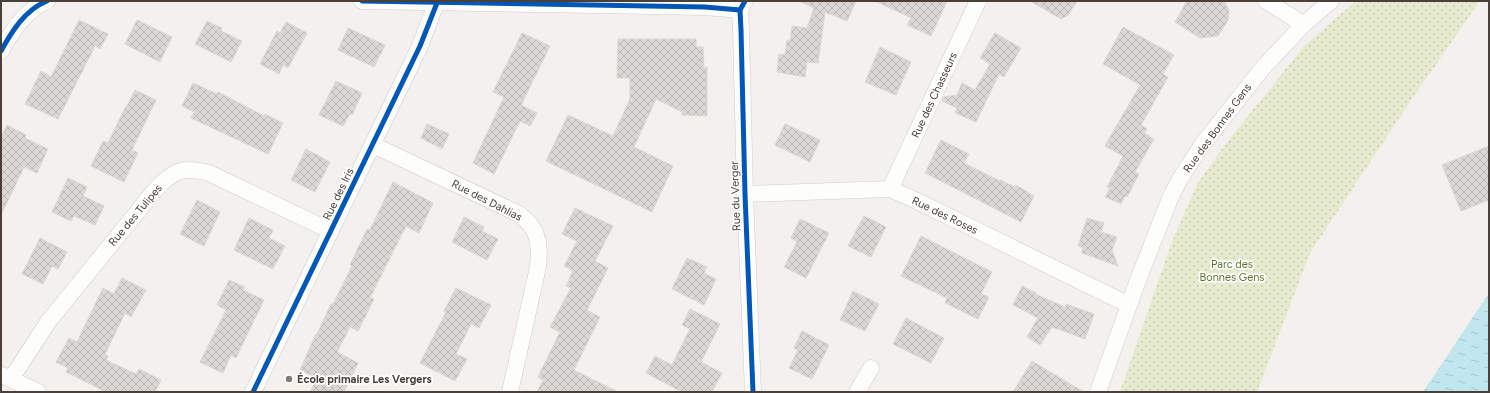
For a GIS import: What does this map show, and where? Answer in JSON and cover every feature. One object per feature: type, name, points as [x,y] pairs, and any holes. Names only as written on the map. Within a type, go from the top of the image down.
[{"type":"street","points":[[1,50],[23,18],[37,6],[47,1]]},
{"type":"street","points":[[362,1],[705,7],[743,6]]},
{"type":"street","name":"Rue des Chasseurs","points":[[890,189],[978,1]]},
{"type":"street","points":[[1266,1],[1303,25]]},
{"type":"street","name":"Rue des Bonnes Gens","points":[[1098,392],[1129,305],[1171,196],[1184,172],[1202,145],[1239,97],[1281,48],[1303,25],[1331,1]]},
{"type":"street","name":"Rue des Iris","points":[[253,392],[420,46],[437,2]]},
{"type":"street","name":"Rue du Verger","points":[[743,6],[745,194],[753,392]]},
{"type":"street","name":"Rue des Dahlias","points":[[373,145],[519,214],[530,223],[535,232],[538,242],[538,267],[510,392]]},
{"type":"street","name":"Rue des Tulipes","points":[[6,377],[48,322],[156,189],[167,178],[177,172],[186,169],[197,169],[209,173],[332,231]]},
{"type":"street","name":"Rue des Roses","points":[[745,194],[890,189],[1129,305]]},
{"type":"street","points":[[857,392],[871,368]]},
{"type":"street","points":[[6,377],[38,392]]},
{"type":"green space","name":"Parc des Bonnes Gens","points":[[1356,1],[1480,1],[1414,96],[1310,253],[1257,392],[1120,392],[1171,244],[1197,184],[1228,141],[1305,45]]},
{"type":"water","points":[[1489,293],[1489,389],[1487,392],[1423,392]]},
{"type":"building","points":[[799,1],[856,1],[847,21],[825,12],[818,63],[807,62],[805,77],[777,72],[779,54],[785,55],[787,40],[790,41],[792,26],[807,28],[814,8]]},
{"type":"building","points":[[875,1],[947,1],[931,36],[907,25],[911,18]]},
{"type":"building","points":[[1030,1],[1077,1],[1068,15],[1061,19]]},
{"type":"building","points":[[1187,1],[1224,1],[1229,10],[1228,20],[1218,36],[1200,38],[1175,22]]},
{"type":"building","points":[[79,20],[108,34],[100,49],[95,46],[58,119],[25,104],[41,71],[51,77]]},
{"type":"building","points":[[137,20],[172,37],[160,62],[125,44]]},
{"type":"building","points":[[207,21],[222,28],[221,31],[242,41],[231,62],[195,44]]},
{"type":"building","points":[[286,22],[307,33],[288,68],[283,65],[279,74],[260,64],[277,31],[280,33]]},
{"type":"building","points":[[1123,27],[1174,55],[1163,74],[1168,77],[1141,125],[1147,129],[1144,133],[1154,139],[1135,172],[1139,174],[1127,197],[1125,196],[1121,204],[1105,197],[1110,188],[1107,187],[1123,156],[1105,146],[1140,85],[1103,64]]},
{"type":"building","points":[[348,28],[385,45],[374,67],[338,50]]},
{"type":"building","points":[[522,33],[550,46],[521,105],[537,113],[530,126],[520,121],[494,174],[473,163],[504,97],[493,92]]},
{"type":"building","points":[[995,33],[1021,48],[1004,77],[999,74],[976,122],[955,113],[957,108],[942,101],[944,97],[957,95],[962,83],[975,90],[990,64],[980,58]]},
{"type":"building","points":[[618,39],[696,39],[696,47],[703,47],[704,68],[707,67],[707,116],[682,115],[682,112],[656,99],[634,147],[673,166],[652,212],[546,161],[568,115],[613,136],[630,99],[630,78],[617,78]]},
{"type":"building","points":[[880,47],[911,62],[896,95],[865,82]]},
{"type":"building","points":[[336,81],[362,93],[352,115],[350,114],[343,126],[319,115]]},
{"type":"building","points":[[193,83],[217,94],[218,92],[264,116],[265,114],[283,123],[268,154],[191,118],[194,112],[182,106]]},
{"type":"building","points":[[135,90],[156,100],[132,150],[138,153],[124,182],[91,166],[103,141],[108,143]]},
{"type":"building","points":[[427,124],[449,134],[442,149],[421,138]]},
{"type":"building","points":[[785,124],[820,140],[810,162],[775,145]]},
{"type":"building","points":[[7,125],[26,135],[25,138],[48,149],[37,173],[24,167],[1,215],[1,137]]},
{"type":"building","points":[[941,140],[969,154],[964,163],[1000,181],[1015,187],[1016,185],[1034,196],[1021,222],[925,173]]},
{"type":"building","points":[[1489,146],[1489,200],[1461,211],[1442,165]]},
{"type":"building","points":[[306,149],[330,162],[315,192],[291,180]]},
{"type":"building","points":[[68,178],[87,187],[83,196],[104,206],[95,225],[74,216],[71,221],[52,212]]},
{"type":"building","points":[[393,182],[433,203],[419,233],[406,226],[370,298],[374,299],[358,331],[350,327],[337,352],[358,363],[344,392],[310,392],[317,378],[300,370],[331,304],[333,304],[352,266],[350,265],[367,229],[370,230]]},
{"type":"building","points":[[197,200],[220,212],[204,246],[180,234]]},
{"type":"building","points":[[575,208],[613,226],[595,261],[608,268],[587,310],[600,317],[574,370],[618,392],[537,392],[543,380],[538,377],[560,332],[550,327],[571,288],[566,286],[573,271],[564,266],[577,241],[562,234]]},
{"type":"building","points":[[864,216],[886,227],[871,257],[848,246]]},
{"type":"building","points":[[464,217],[484,227],[482,231],[498,239],[487,260],[452,242]]},
{"type":"building","points":[[249,218],[273,230],[269,238],[285,246],[273,269],[234,250]]},
{"type":"building","points":[[1087,218],[1104,223],[1101,232],[1117,237],[1112,250],[1118,266],[1082,253],[1083,248],[1078,246]]},
{"type":"building","points":[[800,219],[829,233],[806,278],[784,267],[797,242],[791,238]]},
{"type":"building","points":[[921,236],[992,272],[981,294],[989,297],[978,319],[945,303],[947,298],[901,276]]},
{"type":"building","points":[[40,238],[67,252],[58,269],[52,266],[43,284],[22,274]]},
{"type":"building","points":[[687,258],[707,267],[704,273],[716,279],[704,305],[672,289]]},
{"type":"building","points":[[122,278],[146,290],[131,317],[125,313],[105,354],[108,356],[106,360],[136,374],[139,369],[161,380],[155,392],[106,392],[66,372],[68,368],[56,362],[69,338],[77,342],[103,288],[114,294]]},
{"type":"building","points":[[229,280],[245,287],[243,290],[264,300],[236,358],[231,355],[223,373],[200,362],[226,310],[217,305]]},
{"type":"building","points":[[1022,286],[1036,293],[1035,294],[1065,307],[1066,304],[1094,314],[1085,339],[1052,327],[1040,345],[1027,337],[1038,318],[1013,305]]},
{"type":"building","points":[[456,288],[491,305],[479,328],[471,324],[456,354],[467,359],[455,381],[420,363],[446,312],[444,311]]},
{"type":"building","points":[[853,291],[879,304],[865,331],[840,320]]},
{"type":"building","points":[[690,309],[720,324],[701,362],[722,373],[712,392],[682,392],[646,373],[655,356],[672,365],[690,329],[682,325]]},
{"type":"building","points":[[906,318],[944,338],[931,363],[893,344]]},
{"type":"building","points":[[802,331],[829,345],[812,379],[789,368],[798,350],[794,348]]},
{"type":"building","points":[[1032,361],[1084,392],[1013,392]]},
{"type":"cycle path","points":[[1,51],[20,22],[32,10],[47,1]]},
{"type":"cycle path","points":[[362,1],[705,7],[740,10]]},
{"type":"cycle path","points":[[745,1],[740,10],[745,194],[753,392]]},
{"type":"cycle path","points":[[253,392],[420,46],[437,3]]},
{"type":"place","name":"École primaire Les Vergers","points":[[289,379]]}]
